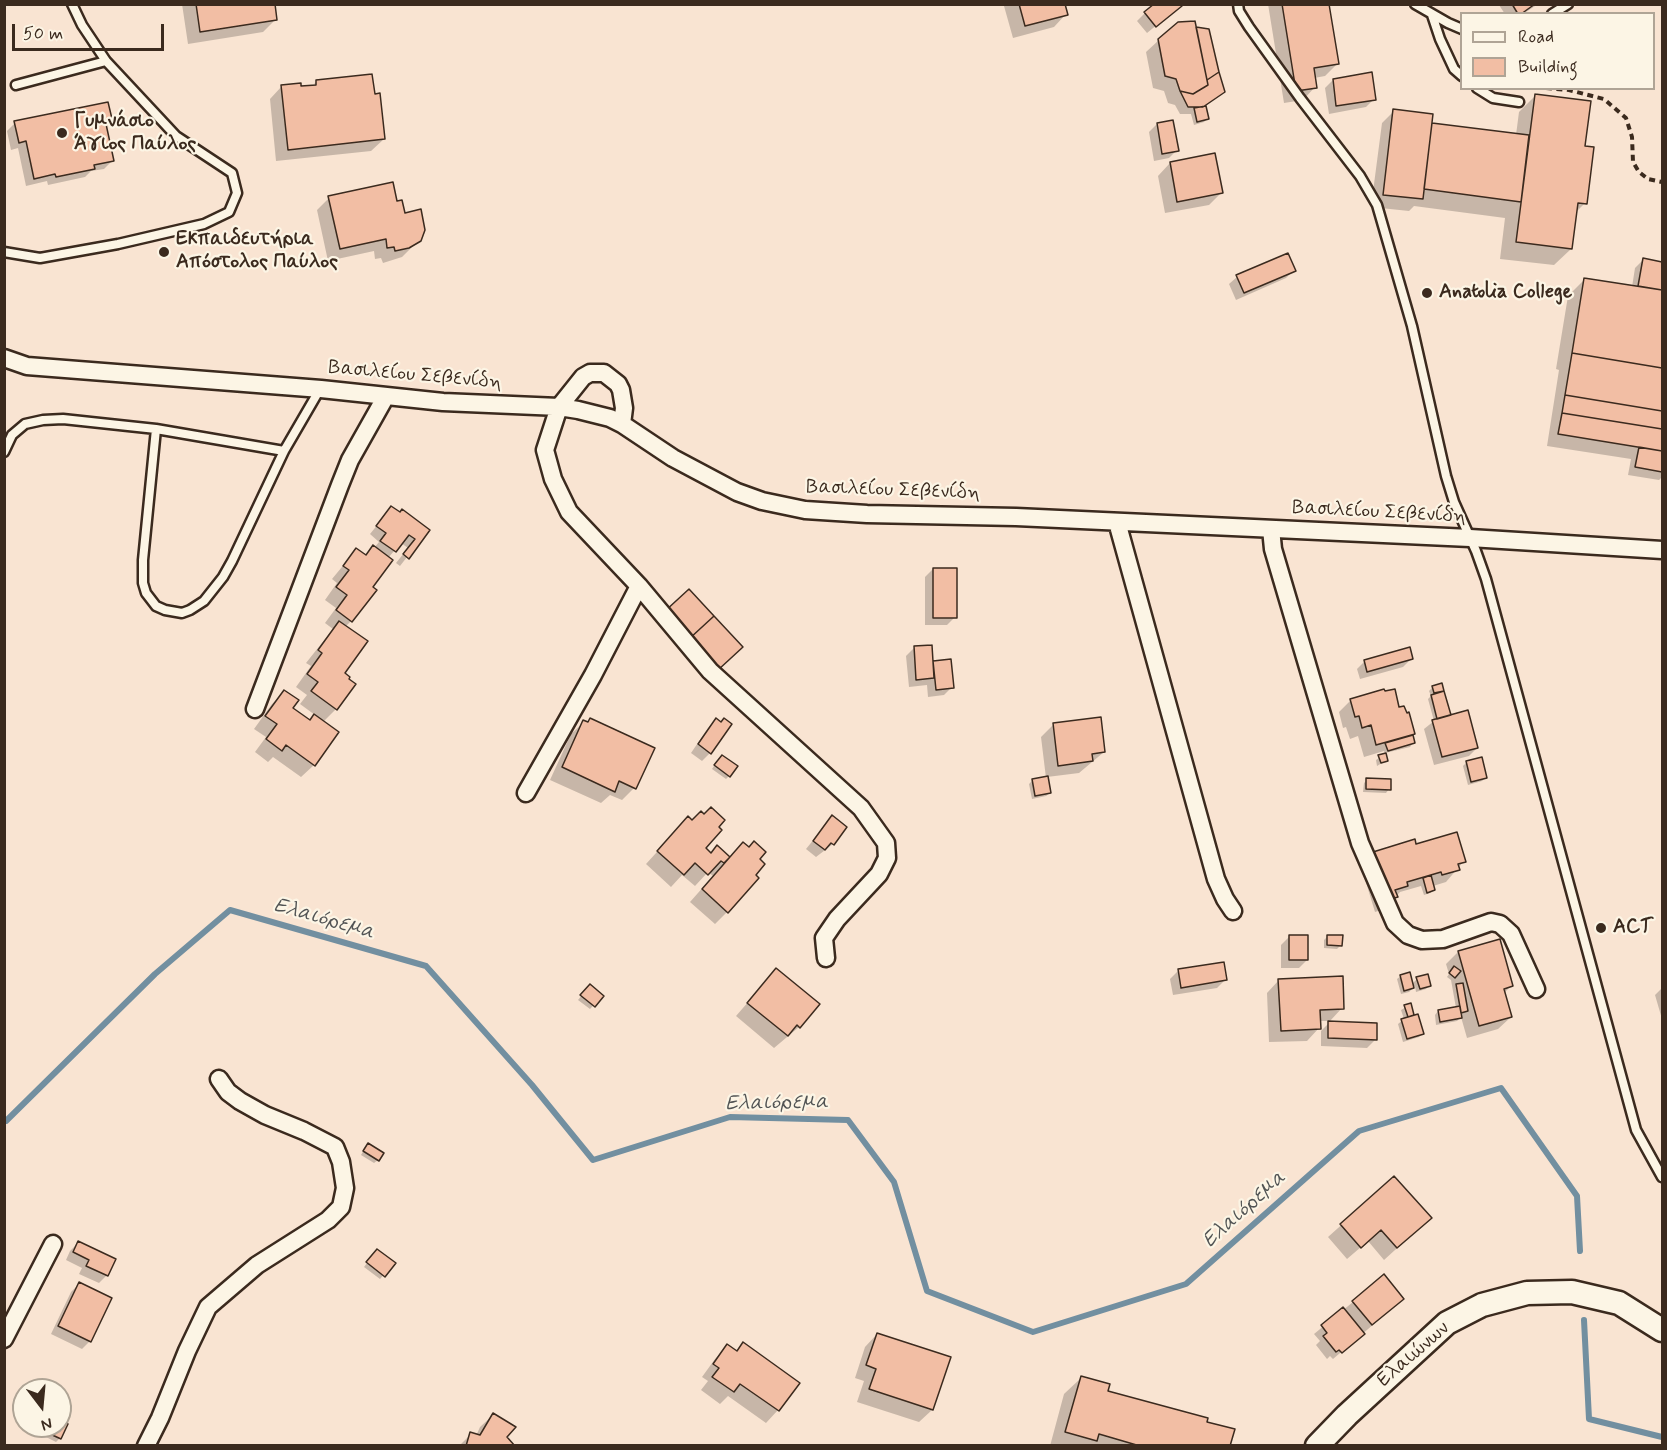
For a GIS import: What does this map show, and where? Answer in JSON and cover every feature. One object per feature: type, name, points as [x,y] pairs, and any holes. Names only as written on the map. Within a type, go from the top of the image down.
[{"type":"street","name":"Βασιλείου Σεβενίδη","points":[[4,358],[27,366],[321,389],[443,402],[559,407],[597,414],[622,424],[697,473],[737,492],[788,507],[831,513],[1016,517],[1470,538],[1662,550]]},
{"type":"street","points":[[622,424],[624,408],[621,390],[618,384],[604,373],[590,373],[583,377],[559,407],[545,450],[553,479],[570,512],[639,586],[710,670],[861,808],[885,843],[887,858],[879,874],[837,919],[824,938],[826,958]]},
{"type":"street","points":[[255,709],[339,485],[350,460],[386,396]]},
{"type":"street","points":[[1117,522],[1216,879],[1225,900],[1233,911]]},
{"type":"street","points":[[1270,529],[1273,549],[1360,843],[1395,924],[1408,935],[1422,940],[1443,939],[1491,921],[1500,924],[1511,934],[1536,989]]},
{"type":"street","points":[[526,793],[593,675],[639,586]]},
{"type":"street","points":[[146,1446],[208,1307],[257,1265],[328,1220],[341,1207],[345,1188],[341,1162],[335,1147],[314,1135],[248,1106],[228,1092],[219,1079]]},
{"type":"street","points":[[4,1339],[53,1244]]},
{"type":"street","name":"Ελαιώνων","points":[[1317,1446],[1347,1415],[1447,1323],[1482,1305],[1527,1293],[1572,1292],[1619,1303],[1662,1330]]},
{"type":"lane","points":[[4,252],[40,258],[118,244],[204,224],[229,212],[237,193],[232,173],[176,136],[106,61],[82,25],[72,4]]},
{"type":"lane","points":[[1238,4],[1239,11],[1254,35],[1374,198],[1410,318],[1446,476],[1454,502],[1486,579],[1636,1130],[1662,1177]]},
{"type":"lane","points":[[1416,4],[1432,15],[1460,29]]},
{"type":"lane","points":[[1555,12],[1568,4]]},
{"type":"lane","points":[[1432,15],[1440,39],[1454,69],[1460,75]]},
{"type":"lane","points":[[16,85],[106,61]]},
{"type":"lane","points":[[1480,90],[1493,98],[1519,102]]},
{"type":"lane","points":[[156,429],[143,560],[143,583],[146,593],[156,606],[175,612],[190,610],[204,601],[215,589],[232,561],[284,451],[321,389]]},
{"type":"lane","points":[[4,452],[17,429],[32,421],[83,421],[156,429],[284,451]]},
{"type":"path","points":[[1569,90],[1605,99],[1626,118],[1632,136],[1633,162],[1639,172],[1648,179],[1662,182]]},
{"type":"building","points":[[196,4],[275,4],[277,20],[200,32]]},
{"type":"building","points":[[1019,4],[1065,4],[1068,15],[1025,26]]},
{"type":"building","points":[[1154,4],[1180,4],[1182,6],[1156,27],[1144,12]]},
{"type":"building","points":[[1282,4],[1329,4],[1339,64],[1314,68],[1317,88],[1296,91]]},
{"type":"building","points":[[1512,4],[1535,4],[1524,12],[1517,12]]},
{"type":"building","points":[[1195,21],[1208,85],[1193,94],[1180,91],[1176,79],[1165,76],[1158,39],[1178,22]]},
{"type":"building","points":[[1196,27],[1209,29],[1219,72],[1207,80]]},
{"type":"building","points":[[1219,72],[1225,92],[1203,107],[1188,107],[1180,91],[1193,94],[1208,85],[1207,80]]},
{"type":"building","points":[[1372,72],[1376,100],[1336,106],[1333,79]]},
{"type":"building","points":[[372,74],[375,94],[380,93],[385,139],[288,150],[281,85],[301,83],[301,86],[316,85],[316,80]]},
{"type":"building","points":[[1535,94],[1591,101],[1585,146],[1594,147],[1587,204],[1578,203],[1572,249],[1516,242]]},
{"type":"building","name":"Γυμνάσιο Άγιος Παύλος","points":[[108,102],[113,123],[106,124],[114,161],[94,165],[95,169],[34,179],[26,141],[19,143],[14,121]]},
{"type":"building","points":[[1206,106],[1209,119],[1197,122],[1194,108]]},
{"type":"building","points":[[1393,109],[1433,114],[1423,199],[1383,195]]},
{"type":"building","points":[[1173,120],[1179,151],[1162,154],[1157,123]]},
{"type":"building","points":[[1432,123],[1529,135],[1521,202],[1424,189]]},
{"type":"building","points":[[1215,153],[1223,193],[1177,202],[1170,162]]},
{"type":"building","points":[[393,182],[397,201],[402,200],[405,213],[421,209],[425,230],[421,241],[409,248],[395,251],[394,247],[387,248],[386,239],[340,249],[328,196]]},
{"type":"building","points":[[1288,253],[1296,271],[1244,293],[1236,275]]},
{"type":"building","points":[[1643,258],[1662,262],[1662,290],[1638,286]]},
{"type":"building","points":[[1584,278],[1662,290],[1662,368],[1572,353]]},
{"type":"building","points":[[1572,353],[1662,368],[1662,411],[1565,395]]},
{"type":"building","points":[[1565,395],[1662,411],[1662,429],[1562,413]]},
{"type":"building","points":[[1562,413],[1662,429],[1662,451],[1558,434]]},
{"type":"building","points":[[1639,447],[1662,451],[1662,472],[1635,467]]},
{"type":"building","points":[[391,506],[400,512],[402,509],[430,530],[409,559],[403,554],[415,539],[409,535],[396,552],[380,541],[386,533],[376,526]]},
{"type":"building","points":[[373,545],[393,560],[373,587],[377,590],[352,622],[336,610],[347,595],[336,587],[349,570],[343,566],[356,548],[366,555]]},
{"type":"building","points":[[933,568],[957,568],[957,618],[933,618]]},
{"type":"building","points":[[689,589],[714,616],[689,639],[664,612]]},
{"type":"building","points":[[714,616],[743,647],[718,670],[689,639]]},
{"type":"building","points":[[339,621],[368,641],[345,673],[356,684],[337,710],[311,691],[318,682],[307,674],[322,653],[318,650]]},
{"type":"building","points":[[932,645],[934,678],[916,680],[914,646]]},
{"type":"building","points":[[1410,647],[1413,659],[1367,672],[1364,660]]},
{"type":"building","points":[[951,659],[954,688],[936,690],[933,661]]},
{"type":"building","points":[[1442,683],[1444,691],[1434,693],[1432,686]]},
{"type":"building","points":[[1384,689],[1385,691],[1395,689],[1399,707],[1404,706],[1407,713],[1409,712],[1415,734],[1376,745],[1371,725],[1362,728],[1359,716],[1355,717],[1350,699]]},
{"type":"building","points":[[284,690],[299,700],[293,708],[310,720],[314,714],[339,732],[315,766],[286,745],[282,751],[266,739],[277,724],[265,716]]},
{"type":"building","points":[[1444,691],[1451,715],[1437,719],[1431,695]]},
{"type":"building","points":[[1468,710],[1478,748],[1442,757],[1432,720]]},
{"type":"building","points":[[1101,717],[1105,752],[1092,754],[1093,761],[1058,766],[1053,723]]},
{"type":"building","points":[[590,718],[655,748],[636,789],[619,781],[615,792],[562,767],[583,720],[588,722]]},
{"type":"building","points":[[716,718],[721,722],[724,718],[732,724],[711,754],[698,744]]},
{"type":"building","points":[[1413,735],[1415,743],[1388,751],[1385,743]]},
{"type":"building","points":[[1386,753],[1388,761],[1381,763],[1378,755]]},
{"type":"building","points":[[722,755],[738,766],[730,777],[714,765]]},
{"type":"building","points":[[1482,757],[1487,778],[1471,782],[1466,761]]},
{"type":"building","points":[[1048,776],[1051,793],[1035,796],[1032,779]]},
{"type":"building","points":[[1366,778],[1391,779],[1391,790],[1366,789]]},
{"type":"building","points":[[711,807],[725,820],[719,827],[722,830],[706,848],[711,853],[717,845],[730,857],[724,863],[721,861],[708,875],[695,863],[684,875],[657,851],[688,816],[692,820],[701,811],[704,814]]},
{"type":"building","points":[[832,815],[847,827],[834,845],[831,843],[825,850],[813,841]]},
{"type":"building","points":[[1457,832],[1466,862],[1458,864],[1460,870],[1442,875],[1441,872],[1407,882],[1408,886],[1395,890],[1398,897],[1387,900],[1373,852],[1415,839],[1416,844]]},
{"type":"building","points":[[754,841],[766,852],[760,859],[765,864],[756,875],[759,878],[728,913],[702,889],[743,842],[749,847]]},
{"type":"building","points":[[1431,875],[1435,890],[1427,893],[1423,878]]},
{"type":"building","points":[[1289,935],[1308,935],[1308,960],[1289,960]]},
{"type":"building","points":[[1327,935],[1343,935],[1342,946],[1327,945]]},
{"type":"building","points":[[1500,939],[1513,986],[1504,989],[1512,1017],[1479,1026],[1458,951]]},
{"type":"building","points":[[1224,962],[1227,980],[1181,988],[1178,969]]},
{"type":"building","points":[[1454,966],[1461,971],[1455,978],[1449,973]]},
{"type":"building","points":[[776,968],[820,1004],[800,1028],[797,1025],[788,1036],[747,1003]]},
{"type":"building","points":[[1410,972],[1414,988],[1404,991],[1400,975]]},
{"type":"building","points":[[1428,974],[1431,986],[1420,989],[1416,977]]},
{"type":"building","points":[[1343,976],[1344,1009],[1320,1010],[1321,1029],[1281,1031],[1278,979]]},
{"type":"building","points":[[1463,983],[1468,1011],[1461,1013],[1456,984]]},
{"type":"building","points":[[590,984],[604,996],[595,1007],[580,995]]},
{"type":"building","points":[[1411,1003],[1414,1015],[1408,1017],[1404,1005]]},
{"type":"building","points":[[1460,1006],[1462,1018],[1440,1022],[1438,1010]]},
{"type":"building","points":[[1418,1014],[1424,1034],[1407,1039],[1401,1019]]},
{"type":"building","points":[[1328,1021],[1377,1023],[1377,1040],[1328,1038]]},
{"type":"building","points":[[368,1143],[384,1153],[379,1161],[363,1151]]},
{"type":"building","points":[[1394,1176],[1432,1218],[1397,1248],[1381,1230],[1361,1248],[1340,1224]]},
{"type":"building","points":[[78,1241],[116,1259],[108,1276],[86,1266],[89,1260],[73,1252]]},
{"type":"building","points":[[377,1249],[396,1263],[385,1277],[366,1262]]},
{"type":"building","points":[[1384,1274],[1404,1299],[1372,1325],[1352,1301]]},
{"type":"building","points":[[79,1282],[112,1298],[91,1342],[58,1326]]},
{"type":"building","points":[[1343,1307],[1365,1334],[1342,1353],[1339,1350],[1336,1352],[1323,1336],[1327,1333],[1321,1325]]},
{"type":"building","points":[[877,1333],[951,1357],[933,1410],[869,1389],[876,1369],[866,1365]]},
{"type":"building","points":[[743,1342],[800,1383],[779,1411],[740,1384],[734,1392],[712,1377],[719,1368],[713,1364],[727,1344],[737,1351]]},
{"type":"building","points":[[1081,1376],[1110,1384],[1108,1391],[1208,1418],[1207,1422],[1235,1429],[1230,1446],[1140,1446],[1099,1434],[1097,1441],[1065,1432]]},
{"type":"building","points":[[493,1413],[516,1427],[507,1437],[515,1446],[466,1446],[470,1432],[480,1435]]},
{"type":"waterway","name":"Ελαιόρεμα","points":[[4,1121],[155,974],[230,910],[426,966],[532,1085],[593,1160],[730,1117],[848,1120],[894,1182],[927,1291],[1033,1332],[1186,1284],[1359,1131],[1501,1088],[1577,1196],[1580,1251]]},
{"type":"waterway","name":"Ελαιόρεμα","points":[[1584,1320],[1589,1419],[1662,1437]]},
{"type":"place","name":"Γυμνάσιο Άγιος Παύλος","points":[[62,133]]},
{"type":"place","name":"Εκπαιδευτήρια Απόστολος Παύλος","points":[[164,252]]},
{"type":"place","name":"Anatolia College","points":[[1427,293]]},
{"type":"place","name":"ACT","points":[[1601,928]]}]
